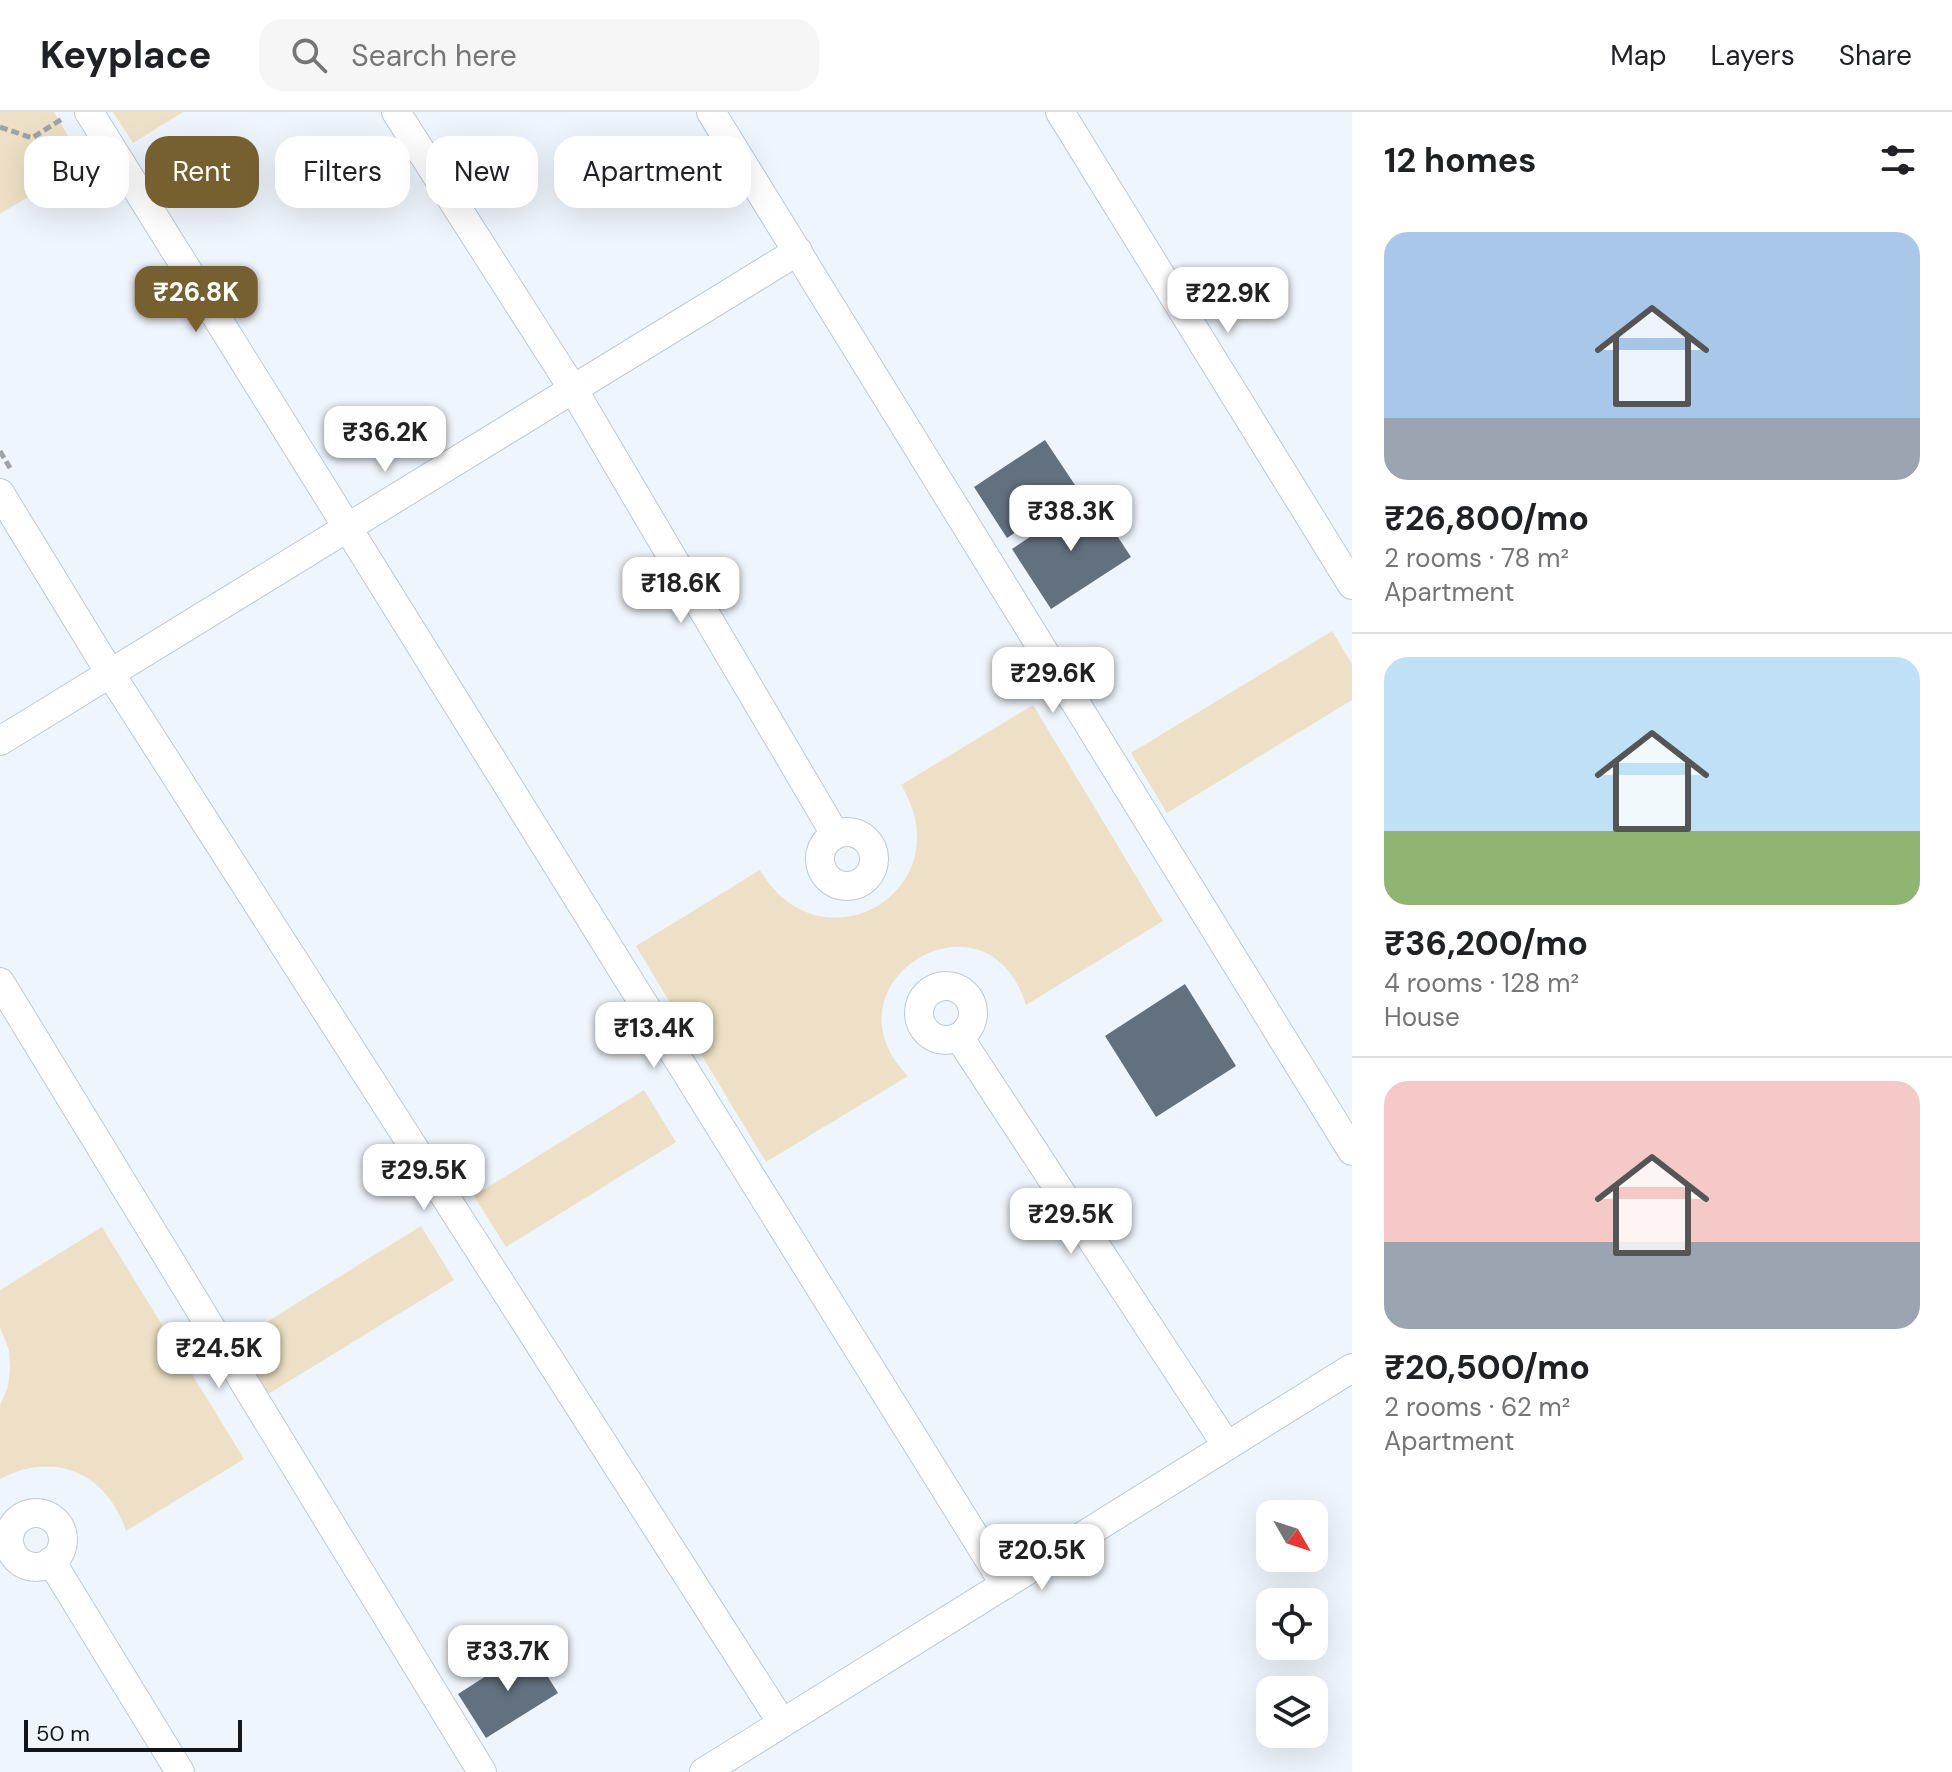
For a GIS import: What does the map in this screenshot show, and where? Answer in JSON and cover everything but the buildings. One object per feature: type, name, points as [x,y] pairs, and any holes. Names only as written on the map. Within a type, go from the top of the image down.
[{"type":"street","points":[[89,112],[1005,1585]]},
{"type":"street","points":[[396,112],[573,389],[835,834]]},
{"type":"street","points":[[711,112],[1352,1151]]},
{"type":"street","points":[[1060,112],[1352,585]]},
{"type":"street","points":[[0,741],[798,251]]},
{"type":"street","points":[[8,485],[110,673],[782,1723]]},
{"type":"street","points":[[0,982],[482,1772]]},
{"type":"street","points":[[959,1037],[1227,1446]]},
{"type":"street","points":[[704,1772],[1352,1368]]},
{"type":"street","points":[[51,1561],[180,1772]]},
{"type":"path","points":[[56,112],[61,120]]},
{"type":"path","points":[[0,127],[32,138],[73,112]]},
{"type":"path","points":[[0,451],[8,485]]},
{"type":"shaded area","points":[[0,112],[54,112],[68,136],[24,136],[24,199],[0,214]]},
{"type":"shaded area","points":[[113,112],[183,112],[133,143]]},
{"type":"shaded area","points":[[1332,631],[1352,664],[1352,700],[1167,813],[1131,753]]},
{"type":"shaded area","points":[[1033,705],[1163,921],[1026,1005],[1006,968],[978,950],[948,948],[918,958],[895,979],[883,1008],[885,1041],[908,1076],[766,1162],[636,946],[760,870],[786,901],[817,916],[849,917],[878,906],[901,885],[915,857],[916,823],[901,785]]},
{"type":"shaded area","points":[[644,1090],[676,1142],[506,1247],[474,1196]]},
{"type":"shaded area","points":[[421,1226],[454,1280],[265,1396],[233,1343]]},
{"type":"shaded area","points":[[102,1227],[244,1459],[126,1531],[106,1494],[76,1472],[59,1467],[40,1467],[0,1479],[0,1405],[8,1387],[10,1369],[9,1350],[0,1327],[0,1290]]}]
